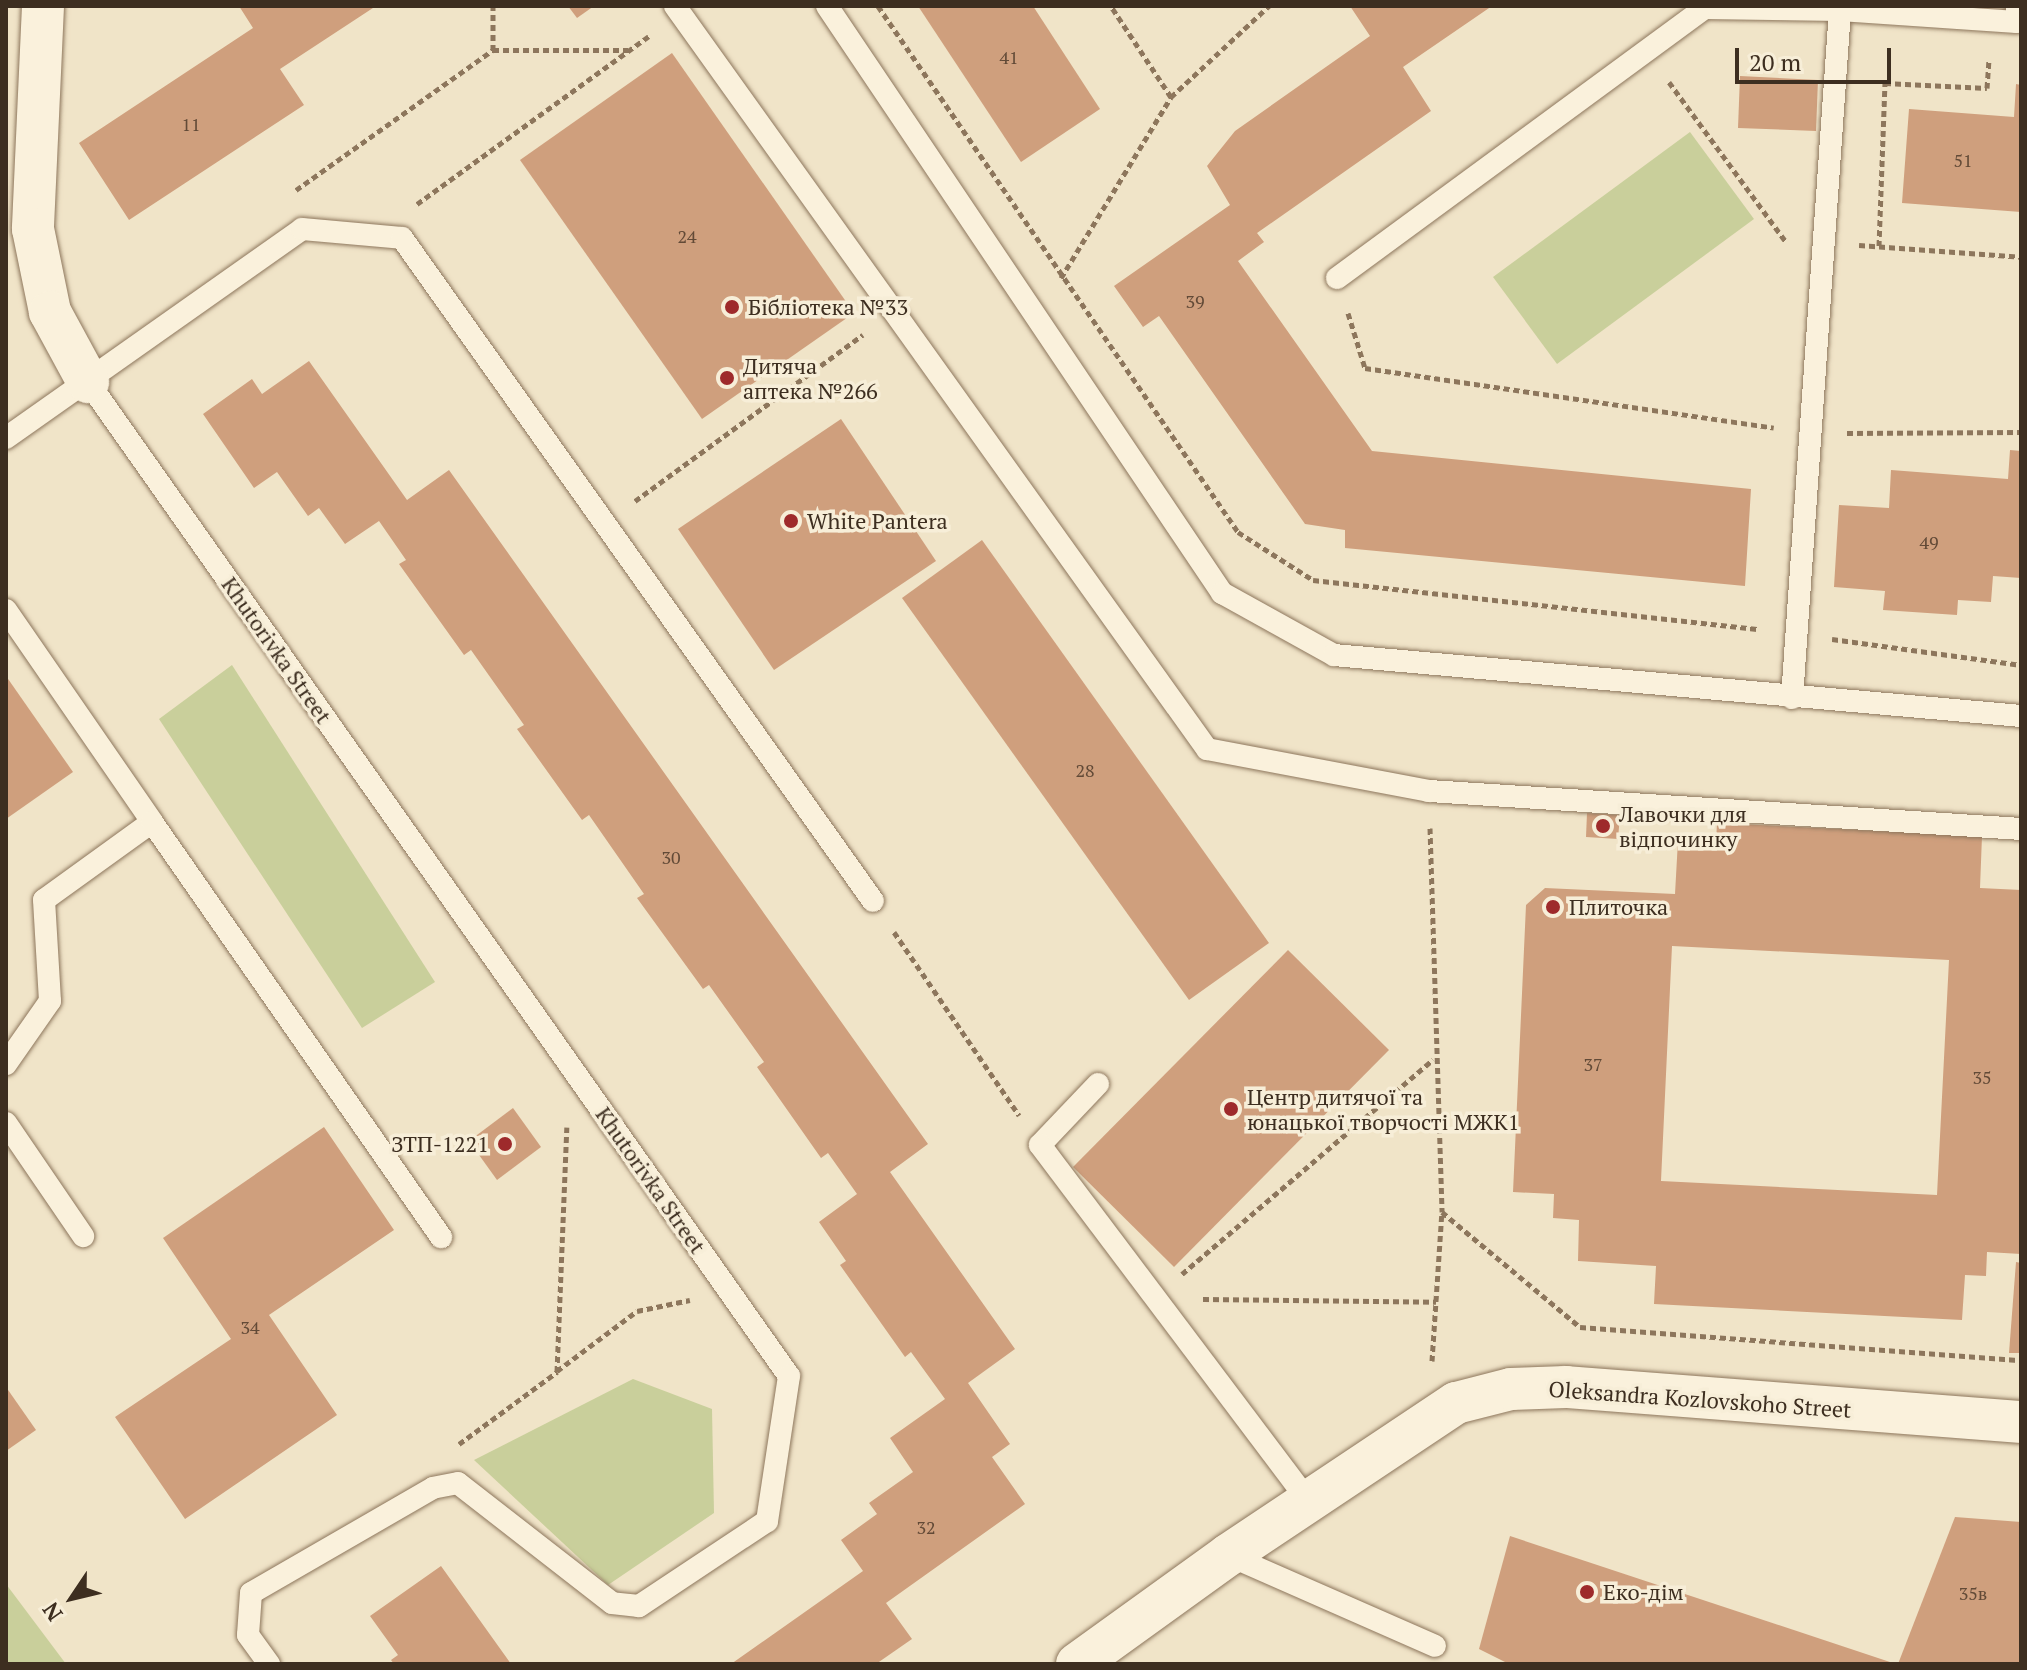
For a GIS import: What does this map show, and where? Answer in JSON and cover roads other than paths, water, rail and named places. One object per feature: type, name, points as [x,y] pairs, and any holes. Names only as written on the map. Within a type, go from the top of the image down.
[{"type":"street","points":[[43,6],[33,229],[50,312],[88,382]]},
{"type":"street","name":"Oleksandra Kozlovskoho Street","points":[[1100,1658],[1228,1555],[1456,1403],[1511,1389],[1566,1387],[2021,1422]]},
{"type":"lane","points":[[827,6],[1222,593],[1334,655],[2021,716]]},
{"type":"lane","points":[[1337,278],[1705,8],[1840,10],[2017,22],[2017,6]]},
{"type":"lane","points":[[678,10],[1207,749],[1429,791],[2021,829]]},
{"type":"lane","points":[[1792,698],[1793,633],[1826,242],[1840,10]]},
{"type":"lane","points":[[6,438],[302,229],[402,238],[873,901]]},
{"type":"lane","name":"Khutorivka Street","points":[[88,382],[789,1376],[767,1521],[639,1606],[612,1603],[458,1483],[433,1488],[251,1593],[248,1635],[269,1664]]},
{"type":"lane","points":[[6,610],[441,1237]]},
{"type":"lane","points":[[6,1064],[50,1001],[44,900],[152,822]]},
{"type":"lane","points":[[1098,1084],[1040,1145],[1308,1501]]},
{"type":"lane","points":[[6,1123],[83,1236]]},
{"type":"lane","points":[[1228,1555],[1435,1646]]},
{"type":"place","name":"Бібліотека №33","points":[[732,307]]},
{"type":"place","name":"Дитяча аптека №266","points":[[727,378]]},
{"type":"place","name":"White Pantera","points":[[791,521]]},
{"type":"place","name":"Лавочки для відпочинку","points":[[1603,826]]},
{"type":"place","name":"Плиточка","points":[[1553,907]]},
{"type":"place","name":"Центр дитячої та юнацької творчості МЖК1","points":[[1231,1109]]},
{"type":"place","name":"ЗТП-1221","points":[[505,1144]]},
{"type":"place","name":"Еко-дім","points":[[1587,1592]]}]
